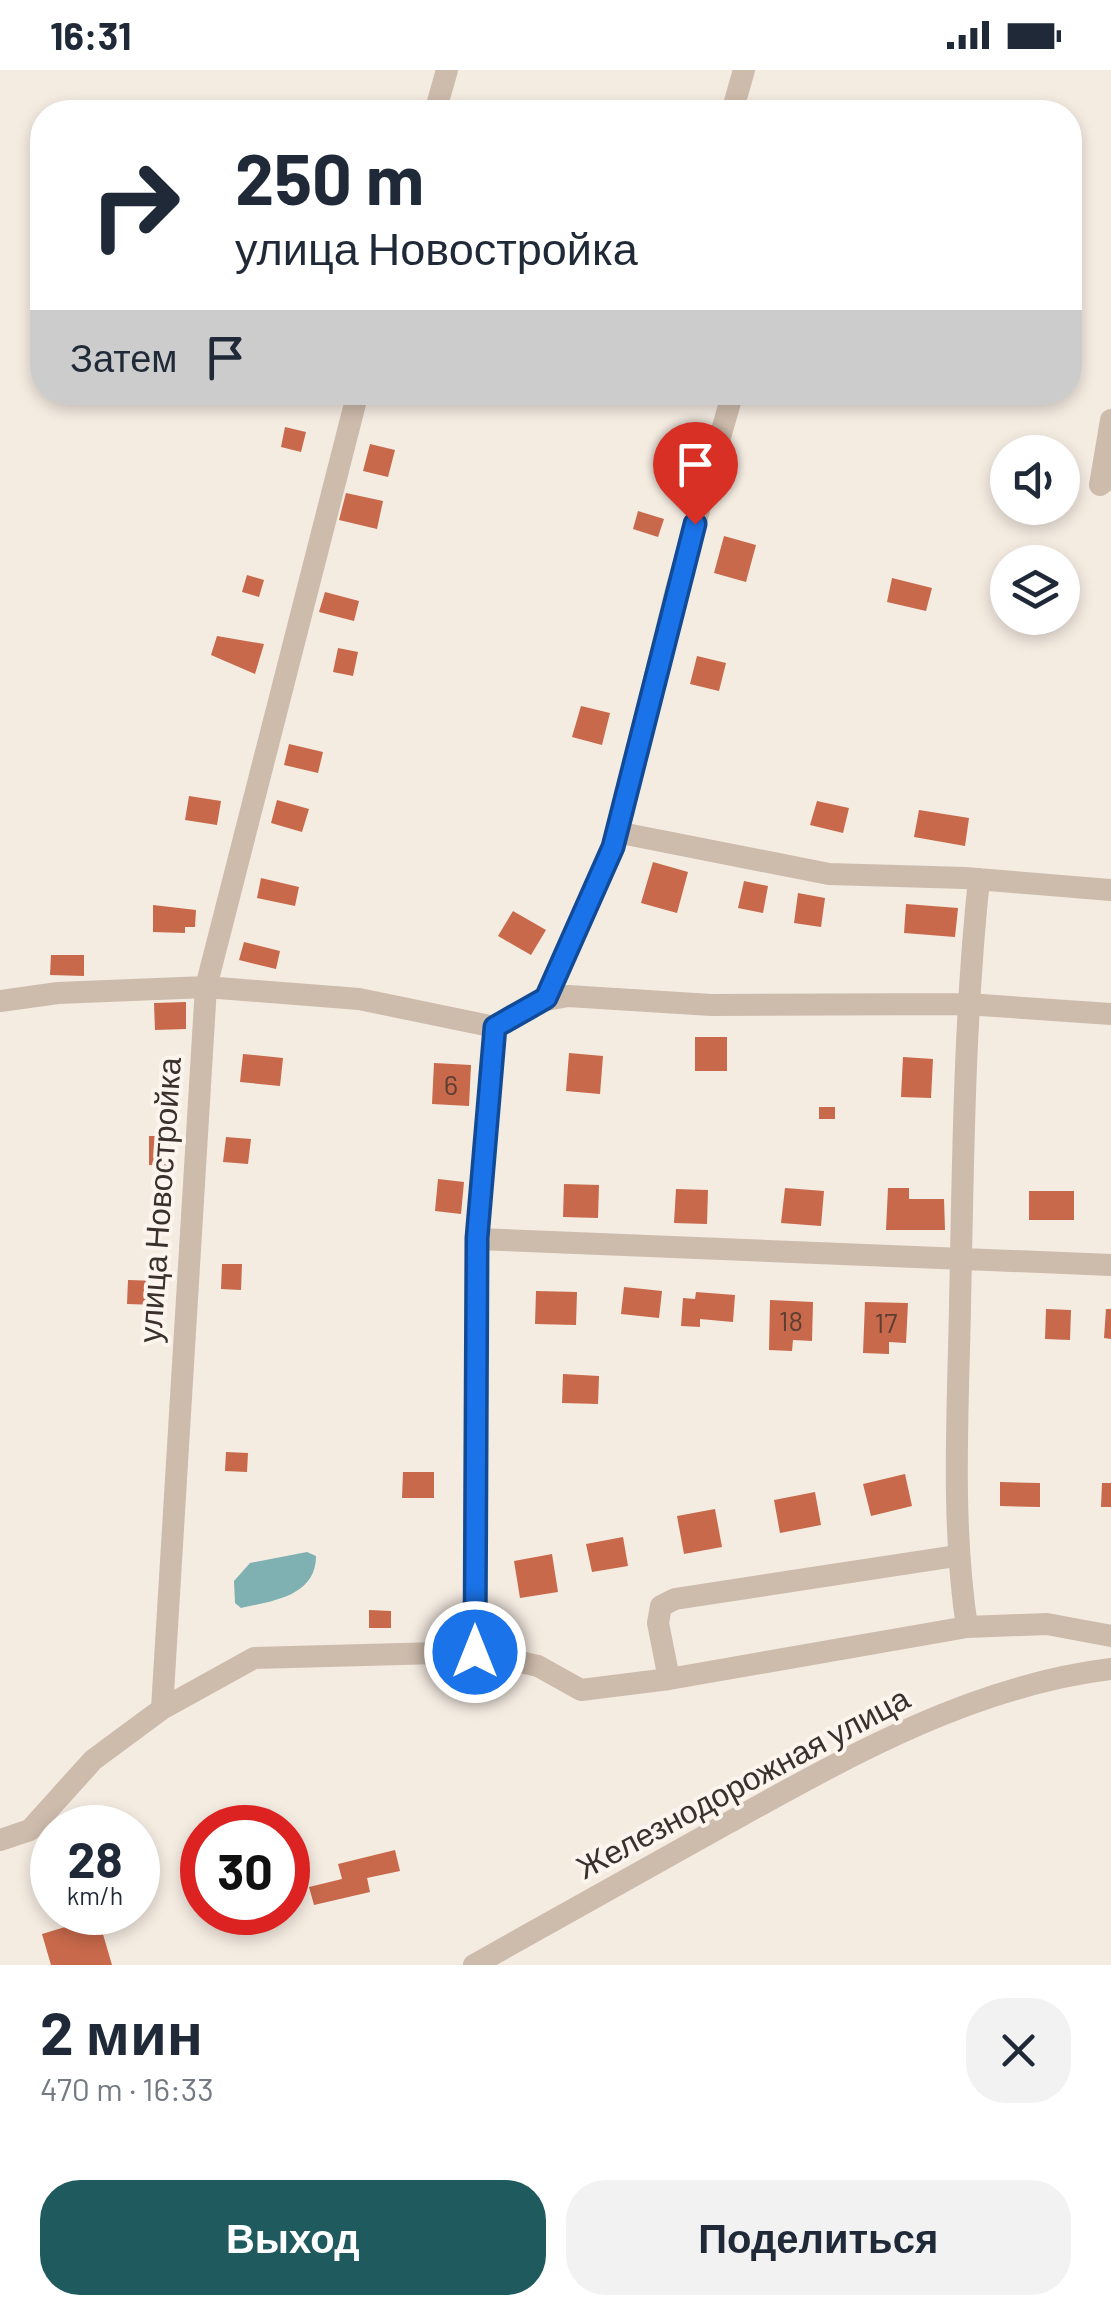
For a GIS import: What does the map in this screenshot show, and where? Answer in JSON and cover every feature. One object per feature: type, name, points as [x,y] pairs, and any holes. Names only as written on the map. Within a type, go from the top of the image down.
[{"type":"street","points":[[438,100],[447,70]]},
{"type":"street","points":[[735,100],[744,70]]},
{"type":"street","name":"улица Новостройка","points":[[162,1709],[206,987],[355,405]]},
{"type":"street","points":[[541,1000],[552,985],[616,832],[676,590],[729,405]]},
{"type":"street","points":[[1111,420],[1100,485],[1111,476]]},
{"type":"street","points":[[616,832],[830,874],[979,879],[1111,890]]},
{"type":"street","points":[[966,1626],[956,1556],[961,1262],[966,1004],[979,879]]},
{"type":"street","points":[[0,1001],[58,993],[206,987],[359,999],[495,1027],[541,1000],[568,996],[711,1005],[966,1004],[1111,1014]]},
{"type":"street","points":[[475,1652],[477,1238],[495,1027]]},
{"type":"street","points":[[477,1238],[961,1262],[1111,1265]]},
{"type":"street","points":[[669,1679],[658,1623],[661,1606],[675,1599],[956,1556]]},
{"type":"street","points":[[0,1840],[30,1830],[92,1760],[162,1709],[254,1658],[475,1652],[538,1666],[582,1690],[669,1679],[966,1626],[1047,1624],[1111,1636]]},
{"type":"street","name":"Железнодорожная улица","points":[[474,1965],[859,1750],[966,1704],[1080,1673],[1111,1669]]},
{"type":"water","points":[[307,1552],[316,1556],[314,1569],[301,1588],[266,1603],[241,1608],[235,1603],[234,1581],[250,1563]]},
{"type":"building","points":[[285,427],[306,432],[301,452],[281,447]]},
{"type":"building","points":[[370,444],[395,450],[388,477],[363,471]]},
{"type":"building","points":[[346,493],[383,501],[377,529],[339,520]]},
{"type":"building","points":[[638,511],[664,519],[658,537],[633,529]]},
{"type":"building","points":[[724,536],[756,545],[746,582],[714,573]]},
{"type":"building","points":[[247,575],[264,580],[259,597],[242,592]]},
{"type":"building","points":[[892,578],[932,588],[926,611],[887,602]]},
{"type":"building","points":[[325,592],[359,601],[354,621],[319,612]]},
{"type":"building","points":[[217,636],[264,644],[255,674],[211,655]]},
{"type":"building","points":[[338,648],[358,652],[353,676],[333,672]]},
{"type":"building","points":[[697,656],[726,663],[719,691],[690,684]]},
{"type":"building","points":[[581,706],[610,713],[602,745],[572,737]]},
{"type":"building","points":[[289,744],[323,752],[318,773],[284,765]]},
{"type":"building","points":[[189,796],[221,801],[217,825],[185,820]]},
{"type":"building","points":[[277,800],[309,809],[302,832],[271,823]]},
{"type":"building","points":[[817,801],[849,808],[843,833],[810,825]]},
{"type":"building","points":[[919,810],[969,818],[965,846],[914,837]]},
{"type":"building","points":[[653,862],[688,872],[677,913],[641,903]]},
{"type":"building","points":[[261,878],[299,887],[295,906],[257,898]]},
{"type":"building","points":[[744,881],[768,886],[763,913],[738,908]]},
{"type":"building","points":[[798,893],[825,898],[821,927],[794,923]]},
{"type":"building","points":[[906,904],[958,908],[955,937],[904,933]]},
{"type":"building","points":[[153,905],[196,910],[195,927],[185,927],[185,933],[153,932]]},
{"type":"building","points":[[513,911],[546,930],[531,955],[498,936]]},
{"type":"building","points":[[244,942],[280,951],[276,969],[239,960]]},
{"type":"building","points":[[51,955],[84,955],[84,976],[50,975]]},
{"type":"building","points":[[186,1002],[186,1029],[155,1030],[154,1003]]},
{"type":"building","points":[[695,1037],[727,1037],[727,1071],[695,1071]]},
{"type":"building","points":[[569,1053],[603,1056],[600,1094],[566,1091]]},
{"type":"building","points":[[243,1054],[283,1058],[280,1086],[240,1082]]},
{"type":"building","points":[[903,1057],[933,1059],[931,1098],[901,1097]]},
{"type":"building","points":[[434,1063],[471,1065],[469,1106],[432,1104]]},
{"type":"building","points":[[819,1107],[835,1107],[835,1119],[819,1119]]},
{"type":"building","points":[[149,1136],[171,1136],[171,1166],[149,1165]]},
{"type":"building","points":[[226,1137],[251,1139],[248,1164],[223,1162]]},
{"type":"building","points":[[438,1179],[464,1182],[461,1214],[435,1211]]},
{"type":"building","points":[[564,1184],[599,1185],[598,1218],[563,1217]]},
{"type":"building","points":[[785,1188],[824,1191],[821,1226],[781,1223]]},
{"type":"building","points":[[888,1188],[909,1188],[909,1199],[944,1199],[945,1230],[886,1230]]},
{"type":"building","points":[[676,1189],[708,1190],[707,1224],[674,1223]]},
{"type":"building","points":[[1029,1191],[1074,1191],[1074,1220],[1029,1220]]},
{"type":"building","points":[[222,1264],[242,1264],[241,1290],[221,1289]]},
{"type":"building","points":[[128,1280],[160,1281],[159,1305],[127,1304]]},
{"type":"building","points":[[624,1287],[662,1291],[659,1318],[621,1314]]},
{"type":"building","points":[[536,1291],[577,1292],[576,1325],[535,1324]]},
{"type":"building","points":[[696,1292],[735,1295],[733,1322],[700,1319],[700,1327],[681,1326],[683,1298],[695,1299]]},
{"type":"building","points":[[770,1300],[813,1302],[812,1341],[793,1340],[792,1351],[769,1350]]},
{"type":"building","points":[[865,1302],[908,1303],[906,1343],[889,1342],[889,1354],[863,1353]]},
{"type":"building","points":[[1046,1309],[1071,1310],[1070,1340],[1045,1339]]},
{"type":"building","points":[[1106,1309],[1111,1309],[1111,1339],[1104,1338]]},
{"type":"building","points":[[563,1374],[599,1376],[598,1404],[562,1403]]},
{"type":"building","points":[[226,1452],[248,1453],[247,1472],[225,1471]]},
{"type":"building","points":[[403,1472],[434,1472],[434,1498],[402,1498]]},
{"type":"building","points":[[905,1474],[912,1506],[871,1516],[863,1484]]},
{"type":"building","points":[[1000,1482],[1040,1483],[1040,1507],[1000,1506]]},
{"type":"building","points":[[1102,1483],[1111,1483],[1111,1507],[1101,1507]]},
{"type":"building","points":[[815,1492],[821,1525],[780,1533],[774,1500]]},
{"type":"building","points":[[715,1509],[722,1547],[684,1554],[677,1516]]},
{"type":"building","points":[[623,1537],[628,1566],[592,1572],[586,1544]]},
{"type":"building","points":[[552,1554],[558,1592],[520,1598],[514,1561]]},
{"type":"building","points":[[369,1610],[391,1611],[391,1628],[369,1628]]},
{"type":"building","points":[[395,1850],[400,1871],[367,1878],[370,1892],[314,1905],[310,1887],[342,1879],[338,1864]]},
{"type":"building","points":[[42,1935],[103,1935],[112,1965],[51,1965]]},
{"type":"route","points":[[475,1652],[477,1238],[495,1027],[546,998],[613,847],[695,524]]}]
